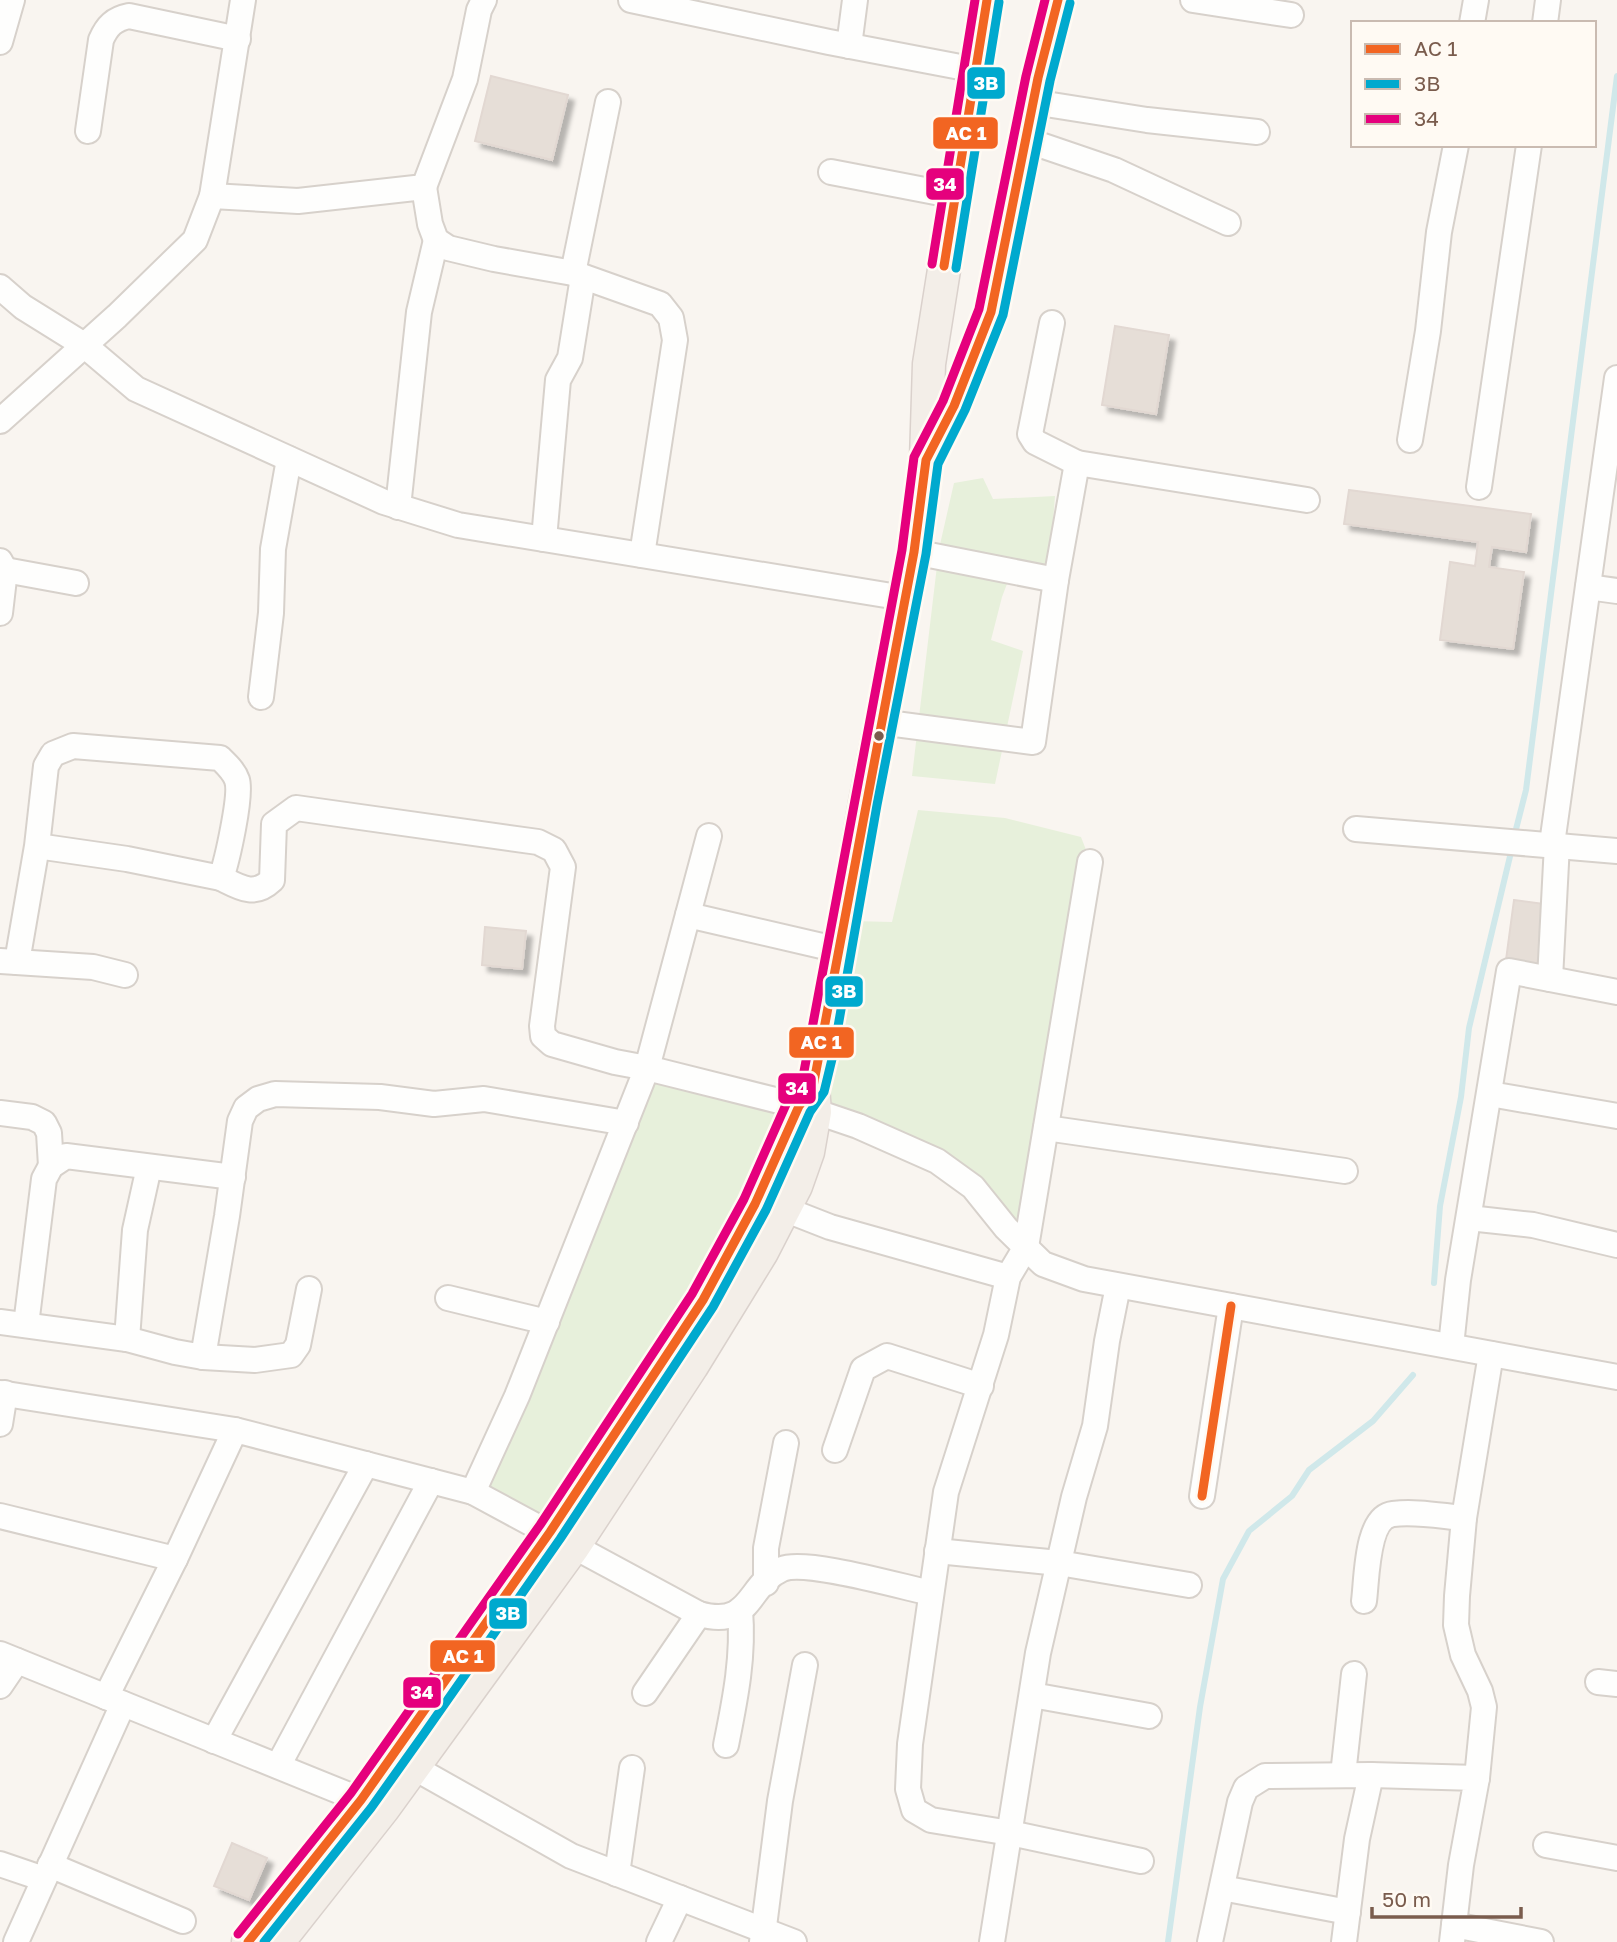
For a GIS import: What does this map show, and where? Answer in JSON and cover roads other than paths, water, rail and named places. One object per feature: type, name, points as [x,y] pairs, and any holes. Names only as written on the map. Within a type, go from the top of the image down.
[{"type":"main road","points":[[278,1942],[372,1804],[699,1354],[762,1252],[796,1186],[808,1152],[809,1102],[914,552],[926,460],[929,364],[987,0]]},
{"type":"main road","points":[[926,460],[954,406],[991,312],[1033,102],[1058,0]]},
{"type":"main road","points":[[248,1942],[372,1804],[413,1767],[562,1539],[703,1300],[809,1102]]},
{"type":"street","points":[[0,42],[12,0]]},
{"type":"street","points":[[0,421],[117,316],[195,240],[212,195],[243,0]]},
{"type":"street","points":[[484,0],[461,91],[424,187],[429,225],[436,240],[448,248],[578,275],[660,304],[671,318],[675,340],[642,555]]},
{"type":"street","points":[[631,0],[976,70]]},
{"type":"street","points":[[849,46],[855,0]]},
{"type":"street","points":[[1193,0],[1291,15]]},
{"type":"street","points":[[1472,21],[1476,0]]},
{"type":"street","points":[[1545,21],[1548,0]]},
{"type":"street","points":[[88,131],[101,40],[106,28],[118,18],[129,16],[238,39]]},
{"type":"street","points":[[544,539],[558,380],[570,358],[578,275],[608,102]]},
{"type":"street","points":[[1033,102],[1147,120],[1257,132]]},
{"type":"street","points":[[1026,140],[1114,170],[1228,223]]},
{"type":"street","points":[[1410,440],[1439,232],[1456,147]]},
{"type":"street","points":[[1479,487],[1529,147]]},
{"type":"street","points":[[831,172],[956,196]]},
{"type":"street","points":[[212,195],[298,201],[424,187]]},
{"type":"street","points":[[398,507],[419,312],[436,240]]},
{"type":"street","points":[[0,287],[23,307],[84,345],[136,388],[398,507],[458,525],[904,598]]},
{"type":"street","points":[[1052,323],[1030,434],[1035,442],[1077,463],[1307,500]]},
{"type":"street","points":[[1550,979],[1548,844],[1612,450],[1617,378]]},
{"type":"street","points":[[261,696],[271,613],[272,550],[289,459]]},
{"type":"street","points":[[880,722],[1033,742],[1056,580],[1077,463]]},
{"type":"street","points":[[914,552],[1056,580]]},
{"type":"street","points":[[0,613],[3,565],[76,583]]},
{"type":"street","points":[[1588,587],[1617,591]]},
{"type":"street","points":[[125,975],[93,967],[9,962],[37,846],[46,766],[53,754],[73,746],[220,758],[238,781],[230,852],[221,878]]},
{"type":"street","points":[[37,846],[127,859],[221,878],[251,890],[262,889],[272,880],[274,824],[296,808],[538,842],[554,850],[563,867],[542,1026],[544,1036],[552,1044],[602,1059],[809,1102],[937,1161],[973,1187],[1006,1227],[1043,1264],[1084,1279],[1617,1377]]},
{"type":"street","points":[[1356,830],[1617,851]]},
{"type":"street","points":[[473,1492],[517,1396],[647,1068],[709,836]]},
{"type":"street","points":[[1090,862],[1026,1247],[1008,1277],[996,1335],[946,1493],[910,1744],[908,1789],[914,1810],[931,1820],[1010,1833],[1140,1861]]},
{"type":"street","points":[[688,915],[839,950]]},
{"type":"street","points":[[1444,1345],[1469,1218],[1509,971],[1617,992]]},
{"type":"street","points":[[203,1357],[240,1121],[246,1108],[258,1099],[275,1094],[380,1097],[434,1104],[484,1099],[626,1123]]},
{"type":"street","points":[[1490,1094],[1617,1116]]},
{"type":"street","points":[[0,1113],[32,1117],[44,1123],[49,1133],[51,1166]]},
{"type":"street","points":[[1046,1128],[1345,1171]]},
{"type":"street","points":[[26,1325],[44,1179],[51,1166],[66,1156],[233,1177]]},
{"type":"street","points":[[127,1339],[135,1230],[149,1167]]},
{"type":"street","points":[[784,1209],[830,1227],[1008,1277]]},
{"type":"street","points":[[1469,1218],[1533,1225],[1617,1245]]},
{"type":"street","points":[[992,1942],[1038,1653],[1074,1497],[1095,1426],[1118,1286]]},
{"type":"street","points":[[0,1322],[127,1339],[203,1357],[255,1360],[291,1355],[298,1345],[309,1289]]},
{"type":"street","points":[[448,1298],[547,1322]]},
{"type":"street","points":[[1202,1496],[1231,1306]]},
{"type":"street","points":[[1491,1354],[1464,1518],[1456,1625],[1463,1656],[1480,1691],[1484,1707],[1477,1778],[1461,1865],[1453,1934],[1541,1942]]},
{"type":"street","points":[[835,1450],[863,1369],[876,1360],[887,1356],[981,1386]]},
{"type":"street","points":[[0,1424],[3,1393],[235,1430],[473,1492],[699,1614],[714,1618],[728,1618],[740,1610],[773,1574],[785,1568],[808,1566],[931,1593]]},
{"type":"street","points":[[16,1942],[174,1559],[235,1430]]},
{"type":"street","points":[[766,1583],[766,1548],[786,1443]]},
{"type":"street","points":[[214,1741],[366,1464]]},
{"type":"street","points":[[278,1766],[431,1481]]},
{"type":"street","points":[[1364,1601],[1369,1555],[1380,1520],[1391,1514],[1464,1518]]},
{"type":"street","points":[[0,1516],[174,1559]]},
{"type":"street","points":[[937,1551],[1059,1563],[1189,1585]]},
{"type":"street","points":[[726,1745],[741,1665],[743,1639],[740,1610]]},
{"type":"street","points":[[645,1693],[699,1614]]},
{"type":"street","points":[[0,1686],[8,1658],[372,1804]]},
{"type":"street","points":[[763,1936],[780,1801],[805,1665]]},
{"type":"street","points":[[1343,1775],[1354,1674]]},
{"type":"street","points":[[1032,1695],[1149,1716]]},
{"type":"street","points":[[413,1767],[571,1856],[681,1898],[763,1936],[794,1942]]},
{"type":"street","points":[[617,1874],[632,1768]]},
{"type":"street","points":[[1210,1942],[1240,1802],[1246,1788],[1265,1776],[1371,1774],[1477,1778]]},
{"type":"street","points":[[1344,1942],[1357,1839],[1371,1774]]},
{"type":"street","points":[[1546,1846],[1617,1858]]},
{"type":"street","points":[[0,1864],[47,1872],[183,1921]]},
{"type":"street","points":[[1222,1888],[1348,1912]]},
{"type":"street","points":[[659,1942],[681,1898]]},
{"type":"waterway","points":[[1514,837],[1526,790],[1617,76]]},
{"type":"waterway","points":[[1434,1283],[1440,1206],[1461,1097],[1469,1028],[1512,848]]},
{"type":"waterway","points":[[1168,1942],[1200,1707],[1223,1579],[1249,1531],[1292,1496],[1309,1470],[1373,1421],[1413,1375]]}]
